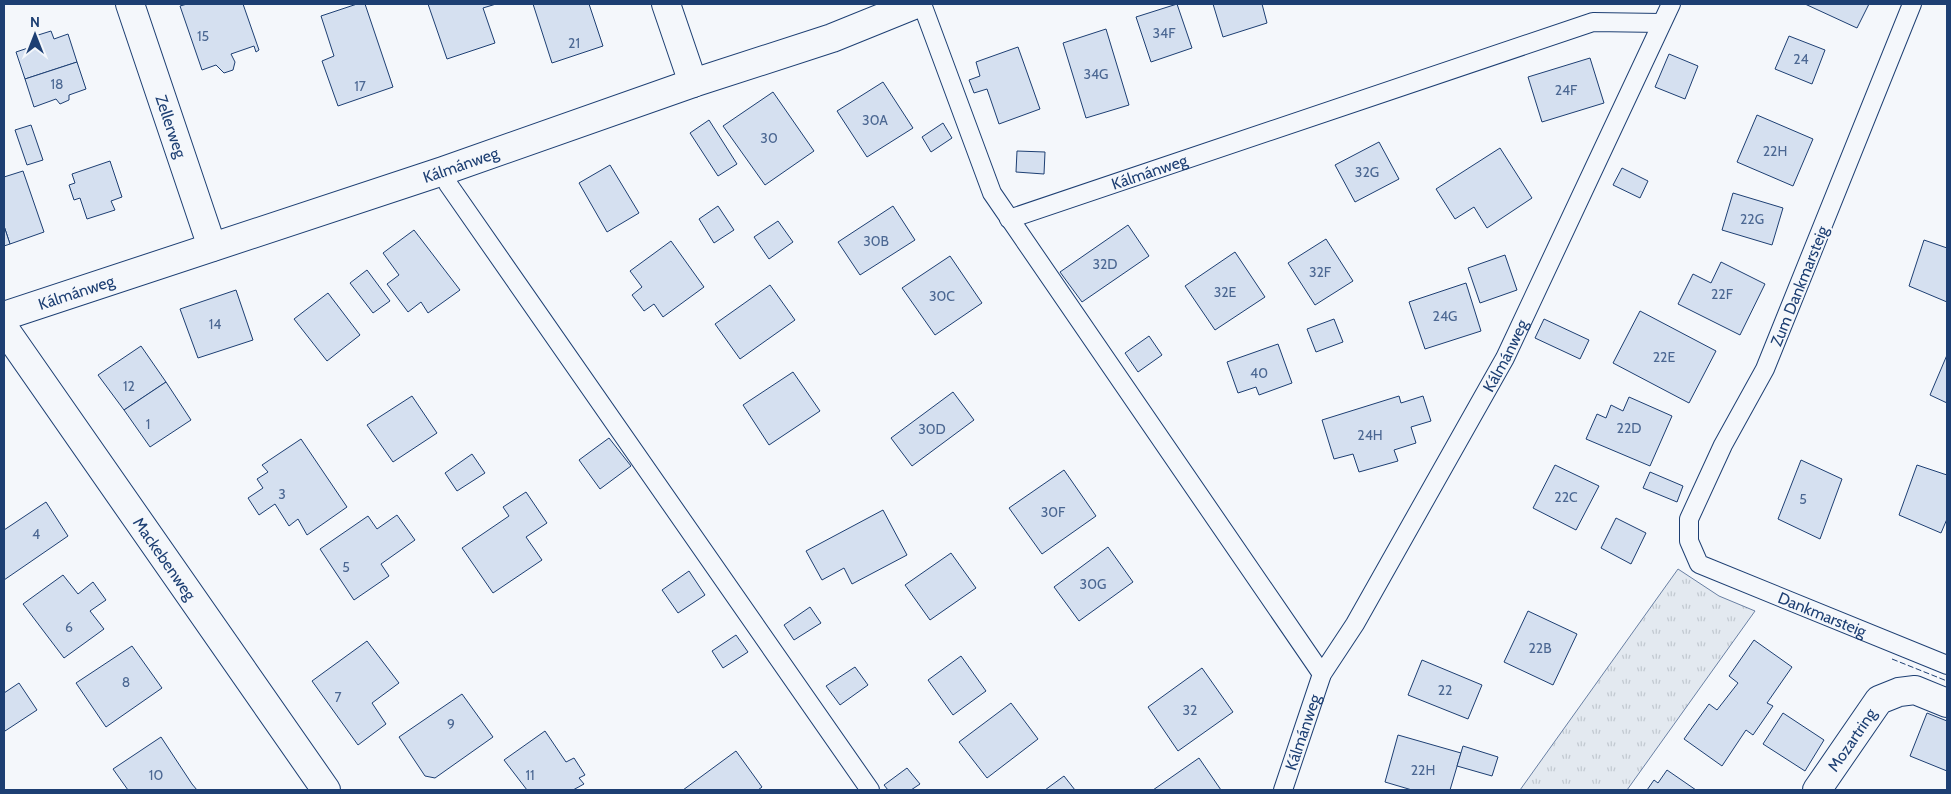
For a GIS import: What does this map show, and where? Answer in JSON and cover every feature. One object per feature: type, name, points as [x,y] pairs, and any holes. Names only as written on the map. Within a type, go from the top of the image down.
[{"type":"street","name":"Zellerweg","points":[[130,4],[212,247]]},
{"type":"street","points":[[666,4],[693,83]]},
{"type":"street","name":"Kálmánweg","points":[[4,316],[443,171],[693,83],[832,38],[916,4]]},
{"type":"street","name":"Mackebenweg","points":[[4,328],[326,790]]},
{"type":"street","name":"Mozartring","points":[[1817,790],[1879,700],[1899,692],[1915,690],[1947,703]]},
{"type":"lane","name":"Kálmánweg","points":[[922,4],[992,193],[1008,220],[1322,674]]},
{"type":"lane","name":"Kálmánweg","points":[[1283,790],[1322,674],[1355,624],[1505,358],[1671,4]]},
{"type":"lane","name":"Zum Dankmarsteig","points":[[1699,564],[1689,541],[1689,519],[1723,445],[1765,369],[1912,4]]},
{"type":"lane","name":"Kálmánweg","points":[[1008,220],[1593,22],[1661,23]]},
{"type":"lane","points":[[443,171],[448,184],[870,790]]},
{"type":"lane","name":"Dankmarsteig","points":[[1699,564],[1947,665]]},
{"type":"green space","points":[[1678,569],[1719,596],[1755,611],[1627,790],[1520,790]]},
{"type":"building","points":[[187,4],[243,4],[259,50],[256,52],[254,46],[231,54],[235,62],[233,70],[224,73],[216,65],[202,70],[180,6]]},
{"type":"building","points":[[357,4],[365,4],[393,87],[338,106],[322,61],[334,56],[321,16]]},
{"type":"building","points":[[428,4],[496,4],[483,8],[495,43],[447,59]]},
{"type":"building","points":[[533,4],[589,4],[603,46],[552,63]]},
{"type":"building","points":[[1177,4],[1192,48],[1151,62],[1136,17]]},
{"type":"building","points":[[1213,4],[1262,4],[1267,23],[1223,37]]},
{"type":"building","points":[[1805,4],[1869,4],[1857,28]]},
{"type":"building","points":[[1106,29],[1129,105],[1086,118],[1063,43]]},
{"type":"building","points":[[51,31],[54,39],[68,34],[77,62],[25,79],[16,52],[37,45],[35,36]]},
{"type":"building","points":[[1789,36],[1825,50],[1812,84],[1775,69]]},
{"type":"building","points":[[1018,47],[1040,109],[999,124],[987,89],[974,93],[969,80],[980,76],[976,62]]},
{"type":"building","points":[[1669,54],[1698,66],[1685,99],[1655,87]]},
{"type":"building","points":[[1590,58],[1604,103],[1542,122],[1528,77]]},
{"type":"building","points":[[77,62],[86,89],[69,95],[69,100],[60,104],[56,99],[34,107],[25,79]]},
{"type":"building","points":[[883,82],[913,128],[867,157],[837,111]]},
{"type":"building","points":[[773,92],[814,151],[765,185],[723,126]]},
{"type":"building","points":[[1757,115],[1813,139],[1793,186],[1737,162]]},
{"type":"building","points":[[709,120],[737,164],[718,176],[690,133]]},
{"type":"building","points":[[943,123],[952,138],[931,152],[922,137]]},
{"type":"building","points":[[31,125],[43,160],[27,165],[15,130]]},
{"type":"building","points":[[1379,142],[1399,179],[1355,202],[1335,165]]},
{"type":"building","points":[[1500,148],[1532,198],[1487,228],[1474,207],[1455,219],[1436,189]]},
{"type":"building","points":[[1017,151],[1045,152],[1044,174],[1016,172]]},
{"type":"building","points":[[110,161],[122,197],[111,201],[115,210],[87,219],[80,198],[74,200],[69,185],[75,183],[72,174]]},
{"type":"building","points":[[610,165],[639,213],[607,232],[579,183]]},
{"type":"building","points":[[1622,168],[1648,181],[1640,198],[1613,185]]},
{"type":"building","points":[[23,171],[44,232],[10,244],[4,226],[4,177]]},
{"type":"building","points":[[1733,193],[1783,208],[1772,245],[1722,230]]},
{"type":"building","points":[[718,206],[734,230],[714,243],[699,219]]},
{"type":"building","points":[[893,206],[915,240],[860,275],[838,242]]},
{"type":"building","points":[[778,221],[793,242],[769,259],[754,237]]},
{"type":"building","points":[[1128,225],[1149,256],[1082,302],[1060,272]]},
{"type":"building","points":[[4,226],[10,244],[4,246]]},
{"type":"building","points":[[414,230],[460,290],[428,313],[421,302],[408,312],[387,284],[399,275],[383,253]]},
{"type":"building","points":[[1326,239],[1353,281],[1315,305],[1288,263]]},
{"type":"building","points":[[1924,240],[1947,248],[1947,302],[1909,286]]},
{"type":"building","points":[[671,241],[704,287],[663,317],[654,304],[644,311],[632,295],[642,287],[630,271]]},
{"type":"building","points":[[1235,252],[1265,297],[1215,330],[1185,286]]},
{"type":"building","points":[[1505,255],[1517,290],[1480,303],[1468,268]]},
{"type":"building","points":[[950,256],[982,303],[935,335],[902,288]]},
{"type":"building","points":[[1721,262],[1765,284],[1740,335],[1678,304],[1693,274],[1711,283]]},
{"type":"building","points":[[367,270],[390,301],[373,313],[350,283]]},
{"type":"building","points":[[1466,283],[1481,331],[1425,349],[1409,302]]},
{"type":"building","points":[[770,285],[795,320],[740,359],[715,324]]},
{"type":"building","points":[[236,290],[253,340],[198,358],[180,309]]},
{"type":"building","points":[[328,293],[360,335],[327,361],[294,319]]},
{"type":"building","points":[[1640,311],[1716,351],[1689,403],[1613,363]]},
{"type":"building","points":[[1334,319],[1343,342],[1316,352],[1307,329]]},
{"type":"building","points":[[1544,319],[1589,340],[1580,359],[1535,338]]},
{"type":"building","points":[[1149,336],[1162,355],[1138,372],[1125,353]]},
{"type":"building","points":[[1278,344],[1292,383],[1259,395],[1256,387],[1238,393],[1227,362]]},
{"type":"building","points":[[141,346],[166,382],[124,410],[98,375]]},
{"type":"building","points":[[1947,355],[1947,403],[1930,395]]},
{"type":"building","points":[[793,372],[820,411],[769,445],[743,405]]},
{"type":"building","points":[[166,382],[191,420],[150,447],[124,410]]},
{"type":"building","points":[[953,392],[974,420],[912,466],[891,438]]},
{"type":"building","points":[[412,396],[437,433],[393,462],[367,425]]},
{"type":"building","points":[[1399,396],[1401,403],[1423,396],[1431,421],[1411,427],[1416,443],[1394,450],[1398,461],[1359,472],[1353,454],[1334,459],[1322,420]]},
{"type":"building","points":[[1629,397],[1672,416],[1650,466],[1586,439],[1597,414],[1606,418],[1611,405],[1623,411]]},
{"type":"building","points":[[609,438],[631,466],[600,489],[579,460]]},
{"type":"building","points":[[301,439],[347,507],[307,535],[298,519],[289,526],[275,504],[259,515],[248,498],[263,488],[257,479],[268,472],[262,465]]},
{"type":"building","points":[[472,454],[485,473],[457,491],[445,473]]},
{"type":"building","points":[[1801,460],[1842,479],[1820,539],[1778,519]]},
{"type":"building","points":[[1555,465],[1599,486],[1576,530],[1533,508]]},
{"type":"building","points":[[1917,465],[1947,475],[1947,519],[1941,533],[1899,515]]},
{"type":"building","points":[[1064,470],[1096,516],[1042,554],[1009,508]]},
{"type":"building","points":[[1650,472],[1683,486],[1677,502],[1643,488]]},
{"type":"building","points":[[526,492],[547,523],[526,537],[542,560],[493,593],[462,548],[509,516],[503,507]]},
{"type":"building","points":[[46,502],[68,536],[4,580],[4,530]]},
{"type":"building","points":[[883,510],[907,555],[852,584],[844,568],[822,580],[806,551]]},
{"type":"building","points":[[397,515],[415,540],[381,564],[389,576],[354,600],[320,549],[368,516],[377,529]]},
{"type":"building","points":[[1616,518],[1646,533],[1631,564],[1601,548]]},
{"type":"building","points":[[1108,547],[1133,582],[1079,621],[1054,587]]},
{"type":"building","points":[[951,553],[976,588],[930,620],[905,585]]},
{"type":"building","points":[[689,571],[705,595],[678,613],[662,590]]},
{"type":"building","points":[[63,575],[78,594],[93,582],[106,600],[90,611],[104,629],[64,658],[23,604]]},
{"type":"building","points":[[810,607],[821,623],[794,640],[784,625]]},
{"type":"building","points":[[1528,611],[1577,634],[1553,685],[1504,662]]},
{"type":"building","points":[[736,635],[748,652],[723,668],[712,651]]},
{"type":"building","points":[[1754,640],[1792,667],[1767,703],[1773,706],[1753,735],[1746,730],[1722,766],[1684,739],[1709,704],[1717,710],[1738,683],[1729,676]]},
{"type":"building","points":[[367,641],[399,683],[372,703],[386,724],[358,745],[312,681]]},
{"type":"building","points":[[132,646],[162,688],[106,727],[76,683]]},
{"type":"building","points":[[961,656],[986,691],[953,715],[928,680]]},
{"type":"building","points":[[1422,660],[1482,685],[1468,719],[1408,695]]},
{"type":"building","points":[[855,667],[868,685],[840,705],[826,686]]},
{"type":"building","points":[[1202,668],[1233,712],[1178,751],[1148,707]]},
{"type":"building","points":[[19,683],[37,710],[5,731],[4,693]]},
{"type":"building","points":[[462,694],[493,737],[435,778],[425,776],[399,737]]},
{"type":"building","points":[[1011,703],[1038,739],[987,778],[959,742]]},
{"type":"building","points":[[1783,713],[1824,740],[1805,771],[1763,744]]},
{"type":"building","points":[[1927,713],[1947,721],[1947,771],[1910,756]]},
{"type":"building","points":[[545,731],[566,762],[574,758],[585,775],[579,778],[584,784],[573,790],[527,790],[504,760]]},
{"type":"building","points":[[1398,735],[1461,753],[1450,790],[1412,790],[1385,782]]},
{"type":"building","points":[[161,737],[197,790],[128,790],[113,769]]},
{"type":"building","points":[[1463,746],[1498,757],[1492,776],[1457,766]]},
{"type":"building","points":[[736,751],[762,787],[758,790],[683,790]]},
{"type":"building","points":[[1199,758],[1221,790],[1153,790]]},
{"type":"building","points":[[907,768],[920,784],[911,790],[888,790],[884,785]]},
{"type":"building","points":[[1667,770],[1696,790],[1647,790],[1654,780],[1658,783]]},
{"type":"building","points":[[1064,776],[1075,790],[1045,790]]},
{"type":"fence","points":[[1892,659],[1947,681]]}]
